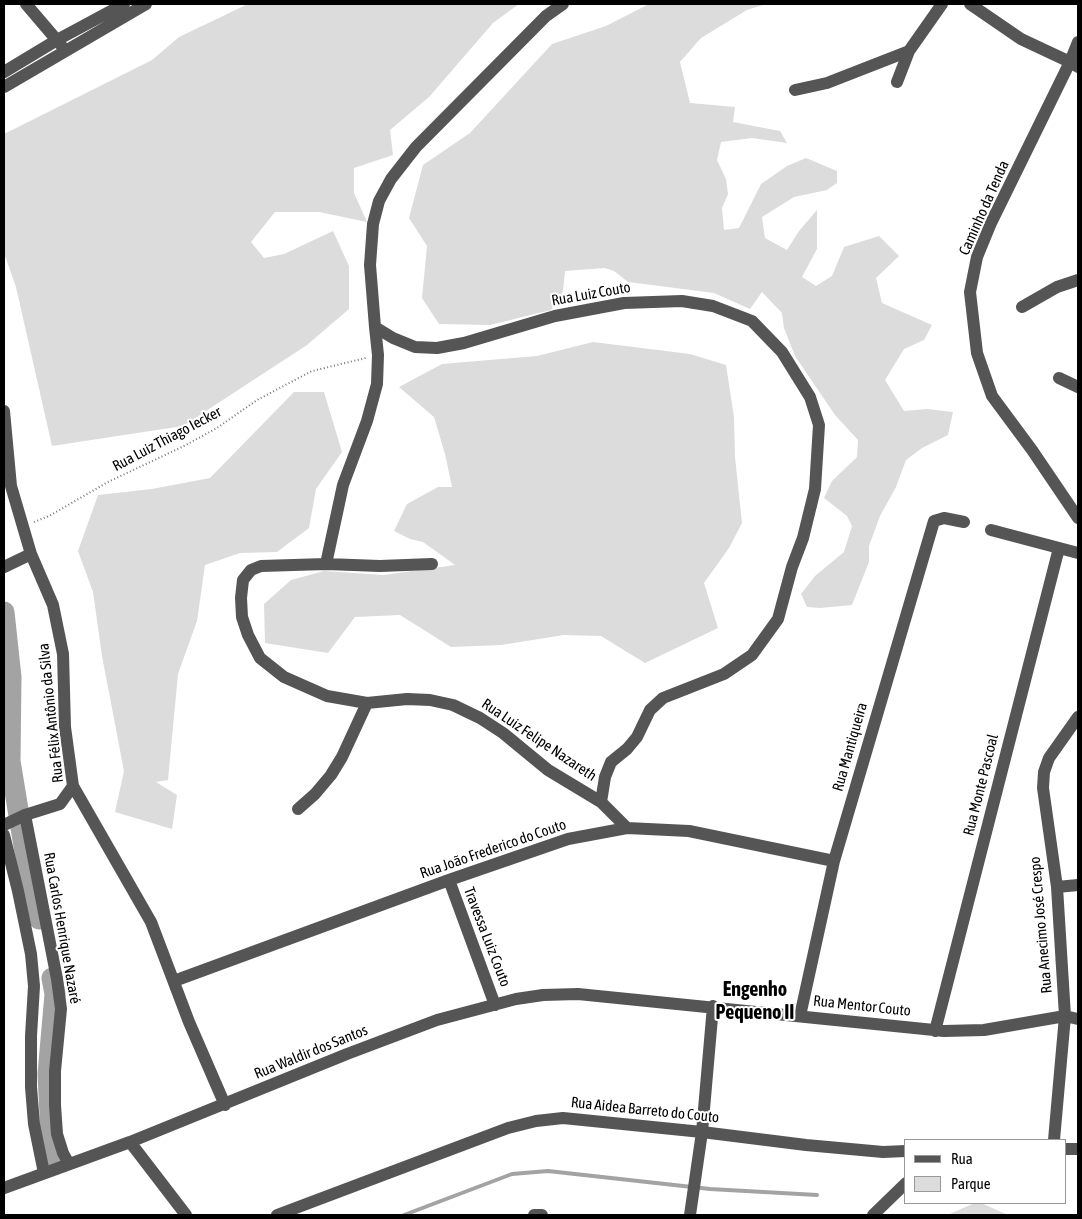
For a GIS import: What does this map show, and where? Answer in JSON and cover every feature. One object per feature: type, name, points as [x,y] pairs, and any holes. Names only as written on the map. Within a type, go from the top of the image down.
[{"type":"street","points":[[26,4],[57,40],[64,52]]},
{"type":"street","points":[[4,72],[57,40],[124,4]]},
{"type":"street","points":[[4,87],[146,4]]},
{"type":"street","points":[[326,564],[342,486],[367,421],[377,384],[378,355],[370,265],[373,224],[379,201],[391,179],[416,147],[546,16],[564,4]]},
{"type":"street","points":[[897,82],[909,51],[942,4]]},
{"type":"street","points":[[970,4],[1021,39],[1074,64]]},
{"type":"street","name":"Caminho da Tenda","points":[[1078,42],[1074,64],[991,223],[977,257],[970,292],[977,353],[992,396],[1032,450],[1078,518]]},
{"type":"street","points":[[795,90],[827,82],[909,51]]},
{"type":"street","points":[[1022,306],[1057,287],[1078,280]]},
{"type":"street","name":"Rua Luiz Couto","points":[[375,327],[392,338],[415,347],[437,348],[464,343],[555,316],[624,303],[682,301],[713,306],[752,322],[782,352],[810,397],[819,425],[815,489],[803,538],[792,567],[778,619],[752,655],[724,674],[663,698],[650,710],[637,737],[627,749],[611,762],[605,777],[601,802]]},
{"type":"street","points":[[1058,378],[1078,388]]},
{"type":"street","name":"Rua Félix Antônio da Silva","points":[[4,412],[11,486],[31,554],[53,604],[63,654],[65,727],[74,786],[151,922],[225,1105]]},
{"type":"street","name":"Rua Mantiqueira","points":[[800,1016],[834,861],[934,521],[944,518],[964,522]]},
{"type":"street","points":[[991,530],[1078,553]]},
{"type":"street","name":"Rua Monte Pascoal","points":[[935,1031],[1059,548]]},
{"type":"street","points":[[4,568],[31,554]]},
{"type":"street","name":"Rua Luiz Felipe Nazareth","points":[[432,564],[261,566],[251,570],[243,580],[241,598],[242,617],[248,635],[260,658],[284,677],[327,696],[367,703],[407,699],[430,700],[453,705],[480,718],[504,733],[548,770],[601,802],[627,828]]},
{"type":"street","points":[[298,809],[315,794],[331,775],[342,757],[367,703]]},
{"type":"street","name":"Rua Anecimo José Crespo","points":[[1054,1139],[1065,1016],[1056,887],[1043,788],[1044,772],[1049,758],[1078,717]]},
{"type":"street","points":[[4,825],[60,804],[74,786]]},
{"type":"street","name":"Rua Carlos Henrique Nazaré","points":[[24,816],[57,980],[61,1009],[55,1071],[55,1105],[57,1134],[69,1164]]},
{"type":"street","name":"Rua João Frederico do Couto","points":[[174,981],[449,880],[568,839],[627,828],[689,831],[834,861]]},
{"type":"street","points":[[4,835],[31,954],[34,986],[31,1086],[34,1124],[44,1173]]},
{"type":"street","name":"Travessa Luiz Couto","points":[[449,880],[495,1004]]},
{"type":"street","points":[[1056,887],[1078,885]]},
{"type":"street","name":"Rua Waldir dos Santos","points":[[4,1188],[130,1142],[437,1020],[495,1004],[543,995],[578,994],[641,1001]]},
{"type":"street","name":"Rua Mentor Couto","points":[[641,1001],[714,1006],[935,1031],[984,1030],[1065,1016],[1078,1019]]},
{"type":"street","points":[[690,1215],[702,1132],[714,1006]]},
{"type":"street","name":"Rua Aidea Barreto do Couto","points":[[277,1215],[508,1128],[536,1121],[563,1118],[806,1145],[904,1152]]},
{"type":"street","points":[[130,1142],[186,1215]]},
{"type":"street","points":[[873,1215],[904,1184]]},
{"type":"street","points":[[534,1215],[542,1215]]},
{"type":"path","name":"Rua Luiz Thiago Iecker","points":[[23,526],[49,516],[108,482],[182,447],[217,428],[257,400],[312,371],[378,355]]},
{"type":"green space","points":[[248,4],[519,4],[493,23],[429,97],[390,130],[393,155],[354,168],[354,193],[367,222],[319,212],[275,212],[251,242],[264,258],[284,254],[333,231],[349,266],[349,309],[307,345],[183,426],[52,446],[16,287],[4,253],[4,134],[152,60],[179,37]]},
{"type":"green space","points":[[649,4],[766,4],[747,10],[701,38],[680,62],[690,103],[735,107],[733,122],[780,131],[787,143],[752,138],[721,142],[717,160],[726,179],[728,194],[722,208],[724,230],[739,228],[761,184],[787,166],[806,158],[837,171],[837,183],[827,190],[794,197],[762,217],[765,238],[787,250],[799,231],[817,210],[817,249],[802,277],[816,286],[832,276],[844,247],[879,236],[899,256],[876,278],[882,303],[932,325],[924,340],[904,349],[885,380],[904,411],[927,409],[953,412],[948,435],[922,448],[906,460],[896,487],[880,516],[869,546],[869,562],[852,605],[820,608],[807,607],[801,594],[815,576],[844,552],[852,526],[847,516],[824,498],[832,481],[857,457],[858,440],[835,415],[795,356],[784,328],[782,313],[762,292],[750,309],[714,293],[628,282],[614,271],[605,268],[565,271],[563,291],[551,310],[490,325],[439,324],[422,298],[427,246],[409,218],[423,165],[470,133],[552,44],[606,26]]},
{"type":"green space","points":[[593,342],[690,354],[726,365],[734,417],[735,457],[742,523],[729,548],[704,583],[718,628],[645,663],[601,636],[564,635],[501,645],[451,647],[400,615],[355,617],[328,653],[265,643],[264,604],[291,580],[324,571],[384,575],[455,565],[423,542],[410,539],[394,531],[407,504],[438,487],[452,487],[434,417],[399,387],[442,364],[537,356]]},
{"type":"green space","points":[[294,392],[324,392],[342,452],[316,489],[309,528],[277,552],[240,553],[205,565],[197,621],[178,674],[168,780],[156,782],[177,795],[172,829],[115,812],[124,771],[102,656],[93,592],[78,551],[98,495],[152,489],[210,478]]},
{"type":"green space","points":[[973,1204],[983,1204],[1008,1215],[947,1215]]},
{"type":"waterway","points":[[4,612],[11,677],[10,761],[25,852],[39,919]]},
{"type":"waterway","points":[[52,978],[55,994],[48,1074],[52,1156]]},
{"type":"waterway","points":[[404,1215],[512,1174],[548,1171],[710,1189],[817,1195]]},
{"type":"district","name":"Engenho Pequeno II","points":[[755,1002]]}]
